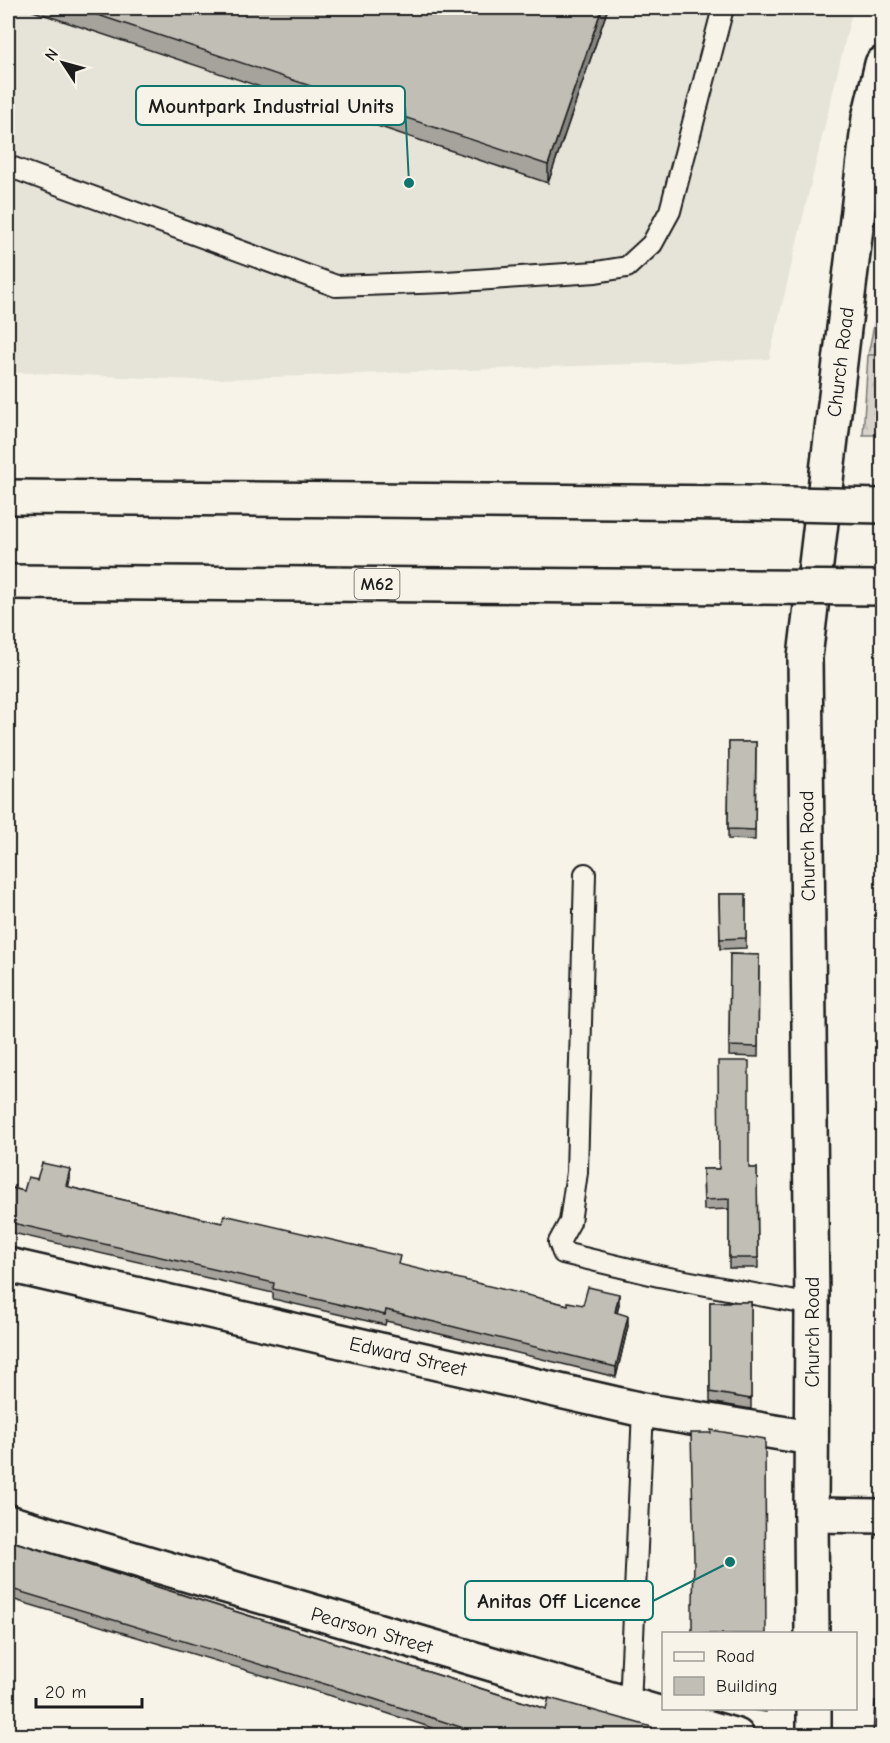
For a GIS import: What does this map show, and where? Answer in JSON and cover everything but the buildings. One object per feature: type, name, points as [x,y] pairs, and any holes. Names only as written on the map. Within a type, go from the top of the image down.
[{"type":"main road","name":"Church Road","points":[[812,1632],[812,1305],[805,657],[868,118],[882,64]]},
{"type":"main road","points":[[8,497],[744,502],[882,506]]},
{"type":"main road","name":"M62","points":[[8,582],[882,588]]},
{"type":"main road","name":"Edward Street","points":[[8,1265],[643,1410],[811,1438]]},
{"type":"main road","points":[[811,1515],[882,1516]]},
{"type":"main road","name":"Pearson Street","points":[[8,1522],[736,1736]]},
{"type":"main road","points":[[814,1710],[814,1736]]},
{"type":"lane","points":[[8,165],[336,285],[446,282],[596,272],[627,267],[652,244],[670,211],[723,8]]},
{"type":"lane","points":[[585,874],[578,1172],[570,1222],[559,1242],[563,1253],[659,1276],[812,1305]]},
{"type":"lane","points":[[630,1706],[643,1410]]},
{"type":"shaded area","points":[[8,8],[853,8],[769,359],[193,380],[8,372]]},
{"type":"green space","points":[[882,285],[882,355],[868,355]]},
{"type":"green space","points":[[868,355],[882,355],[882,435],[863,435]]},
{"type":"place","name":"Mountpark Industrial Units","points":[[409,183]]},
{"type":"place","name":"Anitas Off Licence","points":[[730,1562]]}]
